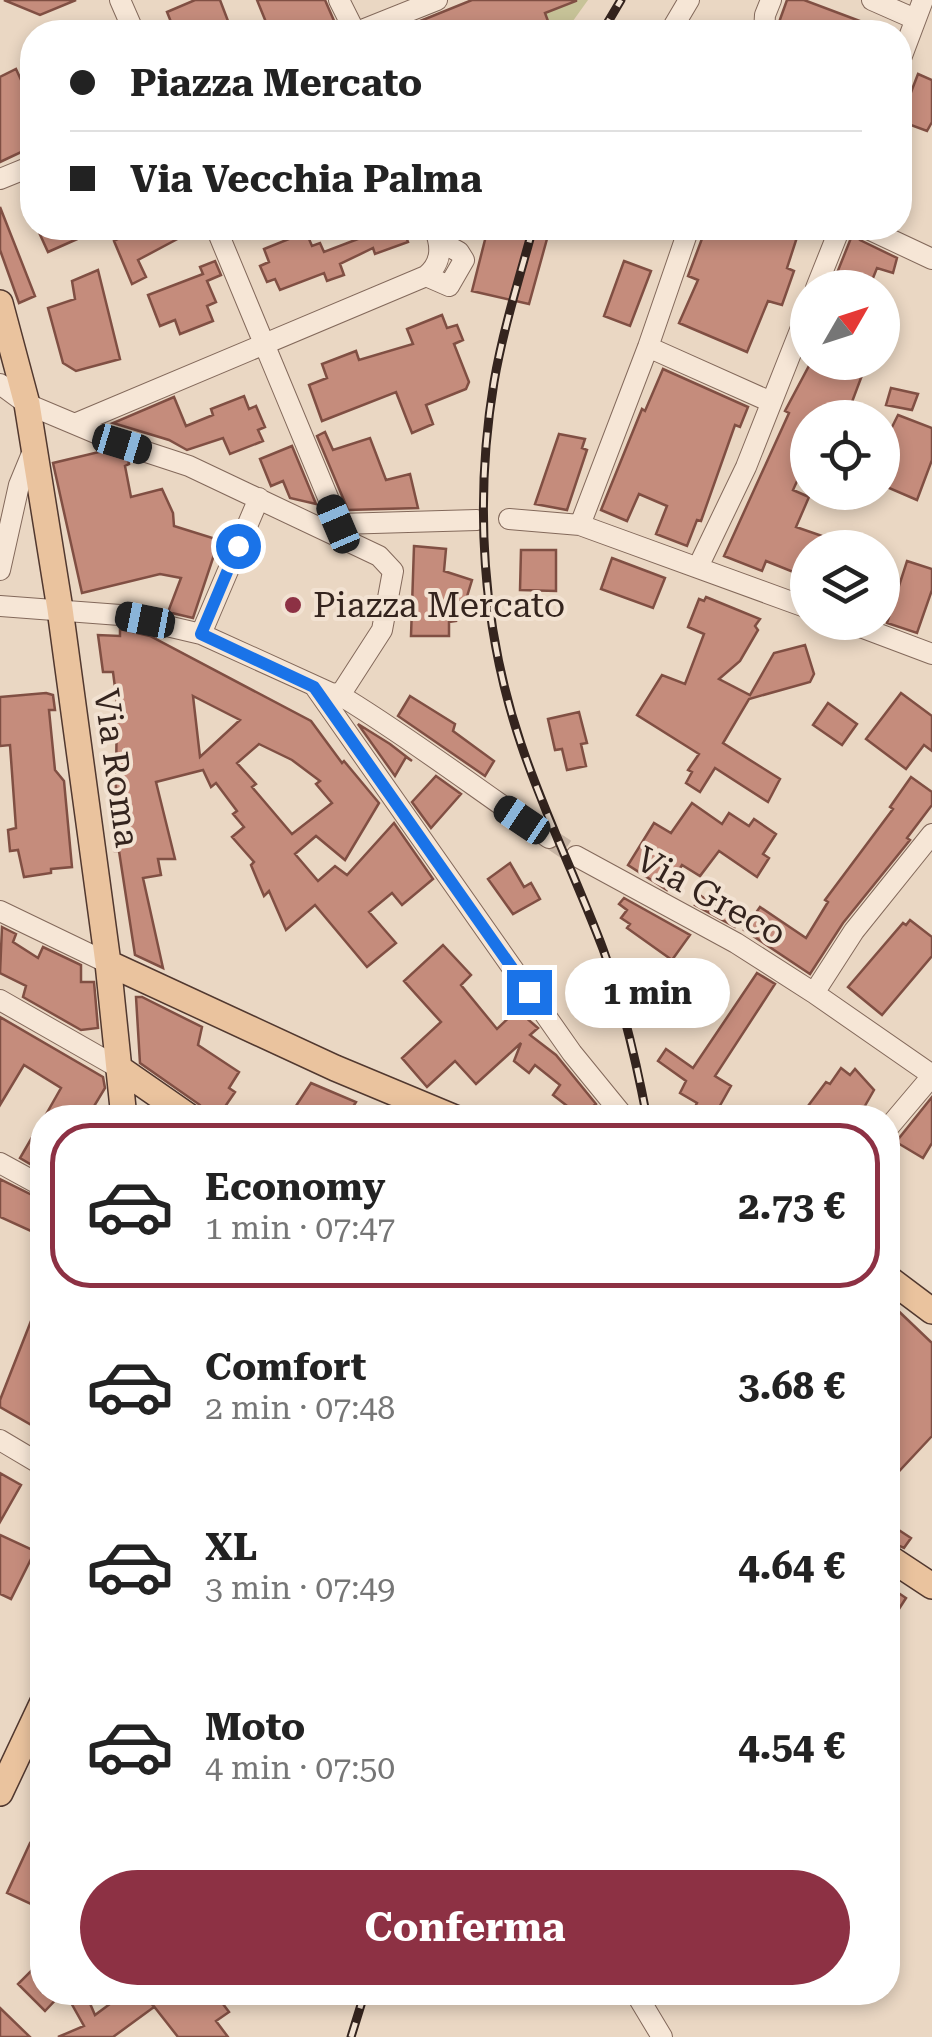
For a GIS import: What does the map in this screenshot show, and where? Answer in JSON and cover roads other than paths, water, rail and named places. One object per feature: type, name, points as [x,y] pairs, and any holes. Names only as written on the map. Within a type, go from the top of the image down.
[{"type":"main road","name":"Via Roma","points":[[0,303],[27,404],[60,609],[108,963],[123,1105]]},
{"type":"main road","points":[[108,963],[424,1105]]},
{"type":"main road","points":[[119,1068],[172,1105]]},
{"type":"main road","points":[[900,1287],[932,1311]]},
{"type":"main road","points":[[900,1566],[932,1586]]},
{"type":"main road","points":[[0,1793],[30,1729]]},
{"type":"street","points":[[386,20],[437,0]]},
{"type":"street","points":[[872,0],[919,10]]},
{"type":"street","points":[[221,240],[333,529]]},
{"type":"street","points":[[77,423],[426,276],[438,262],[437,240]]},
{"type":"street","points":[[580,524],[685,240]]},
{"type":"street","points":[[823,270],[835,240]]},
{"type":"street","points":[[892,240],[932,259]]},
{"type":"street","points":[[648,346],[771,402]]},
{"type":"street","points":[[698,566],[746,467],[790,355]]},
{"type":"street","points":[[0,384],[27,404],[122,444],[189,466],[333,529],[380,556],[394,571],[382,630],[342,692],[333,694],[201,634],[120,615],[0,606]]},
{"type":"street","points":[[0,570],[19,485],[33,452]]},
{"type":"street","points":[[201,634],[258,498]]},
{"type":"street","points":[[508,519],[580,524],[790,601]]},
{"type":"street","points":[[333,529],[476,520]]},
{"type":"street","points":[[895,640],[932,654]]},
{"type":"street","points":[[314,687],[572,1052],[615,1105]]},
{"type":"street","points":[[342,692],[346,699],[415,742],[549,838]]},
{"type":"street","points":[[814,993],[854,931],[932,834]]},
{"type":"street","name":"Via Greco","points":[[576,856],[736,943],[932,1075]]},
{"type":"street","points":[[0,911],[108,963]]},
{"type":"street","points":[[0,1000],[119,1068]]},
{"type":"street","points":[[900,1114],[932,1075]]},
{"type":"street","points":[[0,1164],[30,1180]]},
{"type":"street","points":[[0,1440],[30,1458]]},
{"type":"street","points":[[643,2005],[662,2037]]},
{"type":"tunnel","points":[[549,838],[576,856]]},
{"type":"railway","points":[[609,20],[621,0]]},
{"type":"railway","points":[[530,240],[502,343],[488,427],[483,519],[490,611],[521,744],[610,970],[644,1105]]},
{"type":"railway","points":[[351,2037],[361,2005]]},
{"type":"place","name":"Piazza Mercato","points":[[293,605]]}]
